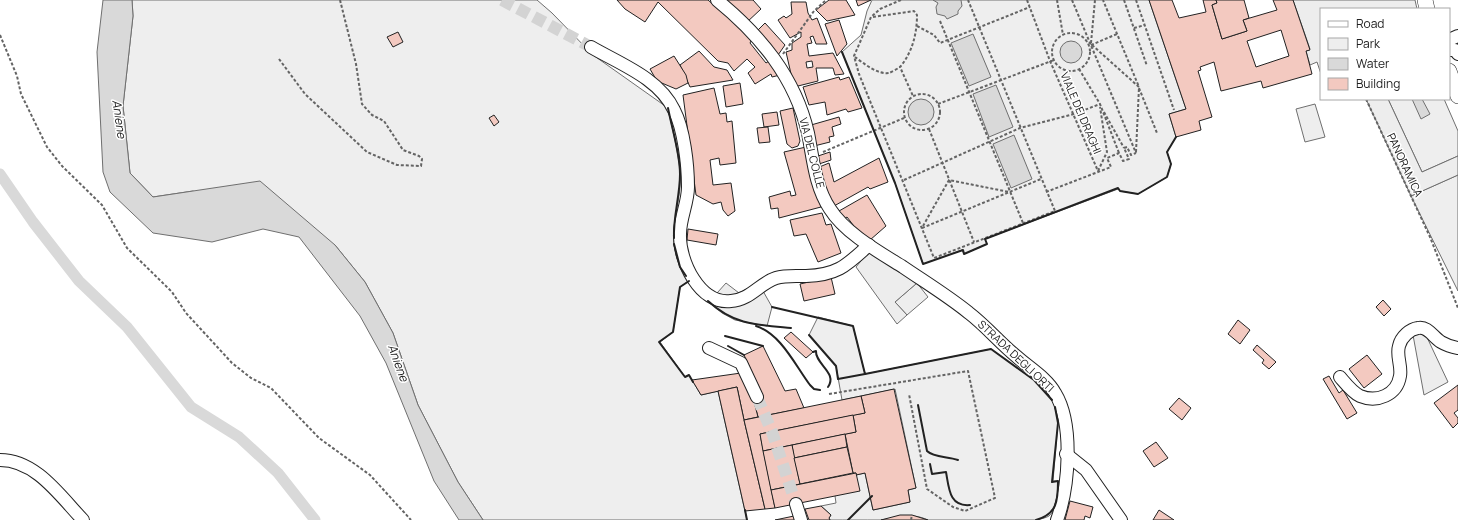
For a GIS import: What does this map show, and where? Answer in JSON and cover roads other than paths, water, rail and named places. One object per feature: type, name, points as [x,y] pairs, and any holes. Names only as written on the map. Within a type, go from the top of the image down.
[{"type":"main road","points":[[1450,74],[1458,96]]},
{"type":"street","name":"VIA DEL COLLE","points":[[717,0],[738,19],[777,62],[801,110],[820,189],[830,210],[850,230],[869,245],[950,299]]},
{"type":"street","points":[[592,47],[649,80],[661,90],[672,106],[679,122],[688,176],[687,196],[680,233],[683,258],[693,278],[704,292],[718,300],[736,301],[751,294],[776,278],[821,275],[836,271],[848,265],[869,245]]},
{"type":"street","name":"STRADA DEGLI ORTI","points":[[950,299],[970,314],[1053,389],[1064,415],[1066,454],[1064,497],[1057,520]]},
{"type":"street","points":[[1340,377],[1353,392],[1363,397],[1374,398],[1390,394],[1398,386],[1400,378],[1398,350],[1400,342],[1404,336],[1416,328],[1426,329],[1441,342],[1458,348]]},
{"type":"street","points":[[709,348],[740,363],[757,397]]},
{"type":"street","points":[[1066,454],[1090,475],[1120,520]]},
{"type":"street","points":[[0,460],[15,461],[36,472],[83,520]]},
{"type":"street","points":[[796,504],[801,520]]},
{"type":"water","name":"Aniene","points":[[103,0],[132,0],[133,16],[123,106],[130,173],[153,197],[260,181],[335,245],[365,282],[393,333],[418,405],[458,482],[483,520],[459,520],[434,481],[386,363],[360,316],[299,237],[263,229],[212,242],[153,233],[110,192],[103,172],[97,52]]},
{"type":"water","points":[[933,0],[961,0],[962,6],[958,11],[958,14],[947,19],[945,16],[937,14],[936,7],[938,3]]},
{"type":"water","points":[[973,34],[991,77],[969,86],[951,43]]},
{"type":"water","points":[[1071,41],[1079,44],[1082,52],[1079,60],[1071,63],[1063,60],[1060,52],[1063,44]]},
{"type":"water","points":[[996,85],[1013,127],[989,137],[973,94]]},
{"type":"water","points":[[921,99],[930,103],[934,112],[930,121],[921,125],[912,121],[908,112],[912,103]]},
{"type":"water","points":[[1412,100],[1423,100],[1430,114],[1421,119]]},
{"type":"water","points":[[1014,135],[1032,179],[1011,188],[993,144]]},
{"type":"waterway","points":[[0,174],[33,222],[79,281],[127,327],[191,407],[239,437],[278,473],[315,520]]},
{"type":"tunnel","points":[[502,0],[591,47]]},
{"type":"tunnel","points":[[757,397],[772,432],[796,504]]}]
